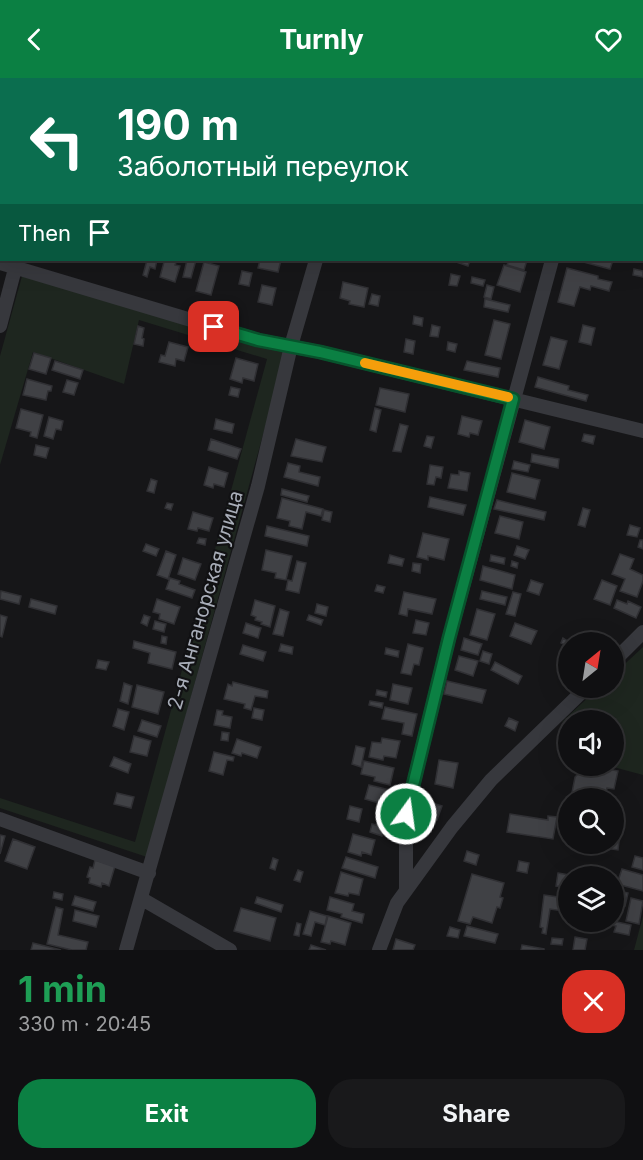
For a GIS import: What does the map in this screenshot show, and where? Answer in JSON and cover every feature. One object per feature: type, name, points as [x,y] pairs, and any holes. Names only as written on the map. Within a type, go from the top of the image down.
[{"type":"street","name":"2-я Анганорская улица","points":[[126,950],[258,486],[291,346],[316,261]]},
{"type":"street","points":[[406,889],[406,814],[449,638],[552,261]]},
{"type":"street","points":[[0,263],[17,264],[258,340],[643,431]]},
{"type":"street","points":[[0,326],[17,264]]},
{"type":"street","points":[[624,651],[643,632]]},
{"type":"street","points":[[379,950],[397,903],[452,827],[491,780],[575,698]]},
{"type":"street","points":[[0,819],[149,873]]},
{"type":"street","points":[[142,899],[230,950]]},
{"type":"shaded area","points":[[22,276],[286,351],[147,857],[0,808],[0,798],[135,842],[267,359],[139,320],[124,384],[33,352],[0,465],[0,356]]},
{"type":"shaded area","points":[[643,647],[643,775],[624,770],[624,710],[575,710],[587,698],[624,698],[624,665]]},
{"type":"shaded area","points":[[643,916],[643,950],[634,950]]},
{"type":"building","points":[[147,261],[157,261],[155,269],[150,267],[147,277],[143,275]]},
{"type":"building","points":[[162,261],[177,261],[175,265],[180,266],[175,282],[160,277],[164,262]]},
{"type":"building","points":[[187,261],[196,261],[191,278],[183,277]]},
{"type":"building","points":[[260,261],[281,261],[278,272],[258,268]]},
{"type":"building","points":[[456,261],[470,261],[468,266]]},
{"type":"building","points":[[509,261],[527,261],[524,270],[507,265]]},
{"type":"building","points":[[580,261],[613,261],[610,269]]},
{"type":"building","points":[[204,262],[219,266],[211,295],[196,291]]},
{"type":"building","points":[[504,265],[526,272],[520,292],[497,285]]},
{"type":"building","points":[[567,268],[612,282],[609,291],[591,286],[590,290],[580,287],[574,306],[558,302]]},
{"type":"building","points":[[634,269],[643,271],[643,277],[633,275]]},
{"type":"building","points":[[242,271],[252,273],[249,286],[239,284]]},
{"type":"building","points":[[451,274],[460,276],[457,286],[449,285]]},
{"type":"building","points":[[472,277],[485,280],[483,286],[471,283]]},
{"type":"building","points":[[343,282],[368,288],[364,307],[349,304],[350,301],[340,298]]},
{"type":"building","points":[[262,285],[276,288],[272,305],[258,302]]},
{"type":"building","points":[[487,285],[494,287],[491,299],[484,297]]},
{"type":"building","points":[[372,294],[380,296],[378,306],[369,304]]},
{"type":"building","points":[[485,299],[510,305],[508,312],[484,307]]},
{"type":"building","points":[[213,304],[219,306],[216,315],[211,313]]},
{"type":"building","points":[[414,316],[423,318],[422,326],[413,324]]},
{"type":"building","points":[[494,320],[510,324],[501,359],[485,355]]},
{"type":"building","points":[[432,325],[440,327],[438,337],[430,336]]},
{"type":"building","points":[[583,325],[595,328],[591,345],[579,342]]},
{"type":"building","points":[[138,326],[144,328],[143,346],[134,344]]},
{"type":"building","points":[[551,337],[567,341],[559,369],[543,365]]},
{"type":"building","points":[[406,339],[415,341],[413,354],[404,352]]},
{"type":"building","points":[[169,342],[188,347],[184,361],[176,359],[175,366],[159,362],[161,355],[165,356]]},
{"type":"building","points":[[448,342],[457,344],[455,352],[447,350]]},
{"type":"building","points":[[34,353],[51,358],[46,374],[29,369]]},
{"type":"building","points":[[236,358],[258,364],[254,381],[243,378],[242,383],[230,379]]},
{"type":"building","points":[[55,361],[83,370],[80,379],[52,370]]},
{"type":"building","points":[[467,361],[500,368],[498,377],[464,370]]},
{"type":"building","points":[[538,377],[569,386],[568,390],[588,395],[586,401],[535,387]]},
{"type":"building","points":[[27,379],[52,386],[46,400],[23,395]]},
{"type":"building","points":[[67,380],[78,383],[74,395],[63,392]]},
{"type":"building","points":[[231,387],[240,389],[238,397],[229,395]]},
{"type":"building","points":[[380,388],[409,394],[405,412],[376,405]]},
{"type":"building","points":[[375,408],[381,410],[376,432],[370,430]]},
{"type":"building","points":[[21,409],[43,415],[37,438],[30,436],[31,432],[16,428]]},
{"type":"building","points":[[462,416],[482,421],[478,435],[470,433],[469,437],[458,434]]},
{"type":"building","points":[[49,417],[63,421],[61,430],[56,429],[53,439],[44,436]]},
{"type":"building","points":[[216,419],[234,424],[232,433],[214,429]]},
{"type":"building","points":[[525,420],[550,427],[544,449],[519,442]]},
{"type":"building","points":[[400,424],[408,426],[401,452],[393,451]]},
{"type":"building","points":[[584,434],[595,436],[593,444],[582,441]]},
{"type":"building","points":[[427,436],[434,437],[431,448],[424,446]]},
{"type":"building","points":[[211,439],[241,449],[237,459],[208,450]]},
{"type":"building","points":[[296,439],[326,447],[322,462],[291,456]]},
{"type":"building","points":[[36,445],[49,448],[46,458],[34,455]]},
{"type":"building","points":[[532,454],[559,459],[558,468],[531,462]]},
{"type":"building","points":[[514,461],[530,465],[528,472],[512,469]]},
{"type":"building","points":[[288,463],[300,466],[299,472],[320,477],[318,486],[284,477]]},
{"type":"building","points":[[430,465],[443,467],[441,478],[436,477],[434,485],[427,484]]},
{"type":"building","points":[[209,467],[228,473],[224,487],[214,484],[213,488],[204,485]]},
{"type":"building","points":[[459,471],[470,473],[467,491],[448,488],[451,474],[459,475]]},
{"type":"building","points":[[512,473],[540,480],[535,499],[507,492]]},
{"type":"building","points":[[151,479],[157,481],[154,493],[147,491]]},
{"type":"building","points":[[282,489],[309,496],[307,502],[281,495]]},
{"type":"building","points":[[430,497],[466,505],[463,515],[428,507]]},
{"type":"building","points":[[282,498],[323,509],[321,516],[306,512],[302,529],[289,526],[290,521],[277,518]]},
{"type":"building","points":[[497,500],[546,512],[544,520],[494,509]]},
{"type":"building","points":[[167,503],[173,504],[171,510],[165,508]]},
{"type":"building","points":[[583,508],[590,510],[585,527],[578,525]]},
{"type":"building","points":[[324,510],[332,512],[330,522],[322,520]]},
{"type":"building","points":[[193,512],[213,518],[209,531],[198,528],[197,531],[188,529]]},
{"type":"building","points":[[500,516],[523,522],[519,539],[495,533]]},
{"type":"building","points":[[630,525],[640,528],[637,537],[627,535]]},
{"type":"building","points":[[267,526],[309,536],[307,546],[265,536]]},
{"type":"building","points":[[423,533],[449,539],[444,560],[428,556],[428,560],[417,557]]},
{"type":"building","points":[[199,538],[206,539],[205,545],[197,543]]},
{"type":"building","points":[[640,540],[643,540],[643,549],[638,547]]},
{"type":"building","points":[[146,544],[159,549],[156,556],[143,551]]},
{"type":"building","points":[[517,546],[529,550],[525,559],[514,555]]},
{"type":"building","points":[[266,550],[292,556],[286,580],[275,578],[276,573],[262,570]]},
{"type":"building","points":[[166,551],[176,555],[168,579],[157,575]]},
{"type":"building","points":[[620,554],[634,559],[630,569],[643,575],[637,597],[620,591],[625,579],[612,574]]},
{"type":"building","points":[[390,555],[404,559],[402,566],[388,563]]},
{"type":"building","points":[[491,555],[505,558],[504,564],[490,561]]},
{"type":"building","points":[[183,558],[201,564],[195,580],[178,574]]},
{"type":"building","points":[[297,561],[306,563],[299,593],[286,590],[288,580],[292,581]]},
{"type":"building","points":[[512,561],[518,563],[517,568],[511,566]]},
{"type":"building","points":[[413,563],[421,564],[420,573],[412,571]]},
{"type":"building","points":[[483,566],[515,575],[512,589],[480,580]]},
{"type":"building","points":[[170,578],[195,590],[192,598],[166,589]]},
{"type":"building","points":[[531,580],[543,584],[539,595],[527,591]]},
{"type":"building","points":[[602,580],[617,586],[610,605],[594,599]]},
{"type":"building","points":[[377,585],[385,587],[383,593],[375,591]]},
{"type":"building","points":[[1,591],[21,596],[19,604],[0,599]]},
{"type":"building","points":[[482,591],[507,597],[505,605],[480,599]]},
{"type":"building","points":[[404,592],[436,599],[432,614],[408,609],[407,616],[399,614]]},
{"type":"building","points":[[513,592],[521,594],[515,616],[506,614]]},
{"type":"building","points":[[31,599],[57,606],[55,614],[29,607]]},
{"type":"building","points":[[157,599],[180,607],[174,624],[159,619],[160,614],[153,612]]},
{"type":"building","points":[[255,600],[275,606],[270,627],[261,624],[262,622],[255,620],[256,617],[251,615]]},
{"type":"building","points":[[617,600],[627,604],[628,601],[641,607],[636,618],[614,608]]},
{"type":"building","points":[[317,604],[328,607],[326,616],[315,613]]},
{"type":"building","points":[[280,609],[289,612],[283,636],[273,634]]},
{"type":"building","points":[[477,609],[495,614],[487,640],[470,635]]},
{"type":"building","points":[[0,615],[7,617],[2,637],[0,636]]},
{"type":"building","points":[[144,615],[150,617],[147,626],[141,623]]},
{"type":"building","points":[[309,615],[323,620],[321,625],[307,620]]},
{"type":"building","points":[[416,620],[429,623],[426,635],[413,633]]},
{"type":"building","points":[[155,621],[166,624],[164,632],[153,629]]},
{"type":"building","points":[[246,623],[261,628],[258,638],[243,633]]},
{"type":"building","points":[[515,623],[537,631],[531,644],[510,636]]},
{"type":"building","points":[[162,636],[167,637],[166,644],[161,643]]},
{"type":"building","points":[[464,638],[482,644],[478,655],[461,650]]},
{"type":"building","points":[[134,641],[176,652],[172,669],[148,663],[150,653],[133,648]]},
{"type":"building","points":[[281,644],[293,647],[292,654],[279,651]]},
{"type":"building","points":[[408,644],[423,648],[419,665],[414,664],[411,675],[401,673]]},
{"type":"building","points":[[243,645],[266,652],[263,661],[240,654]]},
{"type":"building","points":[[386,648],[399,651],[398,657],[385,654]]},
{"type":"building","points":[[483,651],[492,654],[489,664],[480,661]]},
{"type":"building","points":[[459,656],[478,661],[473,676],[455,670]]},
{"type":"building","points":[[98,660],[109,662],[106,670],[96,668]]},
{"type":"building","points":[[495,662],[522,676],[518,684],[491,670]]},
{"type":"building","points":[[447,681],[486,690],[482,703],[444,694]]},
{"type":"building","points":[[233,682],[268,691],[267,698],[255,696],[251,710],[244,708],[245,704],[224,699],[228,684],[232,686]]},
{"type":"building","points":[[124,683],[132,686],[128,704],[120,701]]},
{"type":"building","points":[[393,684],[412,688],[408,704],[390,700]]},
{"type":"building","points":[[137,685],[164,692],[158,714],[132,707]]},
{"type":"building","points":[[377,690],[387,692],[386,697],[376,695]]},
{"type":"building","points":[[370,701],[383,703],[382,708],[369,705]]},
{"type":"building","points":[[385,707],[417,714],[412,736],[402,734],[404,723],[382,719]]},
{"type":"building","points":[[254,708],[264,710],[262,720],[252,718]]},
{"type":"building","points":[[118,709],[129,712],[124,730],[113,726]]},
{"type":"building","points":[[217,710],[223,711],[222,715],[232,717],[230,728],[214,725]]},
{"type":"building","points":[[509,718],[518,722],[515,731],[505,726]]},
{"type":"building","points":[[142,720],[161,726],[157,737],[138,731]]},
{"type":"building","points":[[222,732],[229,733],[228,741],[221,740]]},
{"type":"building","points":[[134,736],[151,741],[147,756],[130,752]]},
{"type":"building","points":[[382,738],[400,741],[396,758],[384,756],[383,760],[369,757],[372,742],[381,743]]},
{"type":"building","points":[[237,739],[261,747],[257,758],[242,753],[241,756],[232,753]]},
{"type":"building","points":[[356,746],[365,748],[361,767],[352,764]]},
{"type":"building","points":[[214,752],[234,757],[233,761],[227,760],[223,775],[209,771]]},
{"type":"building","points":[[114,757],[131,764],[128,773],[110,766]]},
{"type":"building","points":[[439,760],[458,763],[453,788],[435,784]]},
{"type":"building","points":[[364,761],[394,768],[390,785],[374,781],[375,777],[361,774]]},
{"type":"building","points":[[617,776],[614,788],[573,788],[575,777]]},
{"type":"building","points":[[369,785],[390,790],[386,805],[365,799]]},
{"type":"building","points":[[117,793],[134,797],[131,808],[114,804]]},
{"type":"building","points":[[429,802],[442,806],[437,820],[424,815]]},
{"type":"building","points":[[350,806],[362,809],[359,822],[347,819]]},
{"type":"building","points":[[379,813],[393,817],[390,828],[385,826],[382,836],[370,832],[372,824],[376,825]]},
{"type":"building","points":[[510,814],[548,820],[548,816],[557,817],[553,839],[507,832]]},
{"type":"building","points":[[353,834],[375,840],[371,855],[362,852],[361,856],[348,852]]},
{"type":"building","points":[[0,835],[5,836],[0,854]]},
{"type":"building","points":[[13,839],[35,847],[27,869],[5,861]]},
{"type":"building","points":[[467,851],[479,855],[476,865],[464,861]]},
{"type":"building","points":[[635,856],[643,858],[643,870],[632,867]]},
{"type":"building","points":[[346,857],[378,867],[375,878],[342,868]]},
{"type":"building","points":[[273,858],[278,860],[275,870],[270,868]]},
{"type":"building","points":[[95,860],[115,866],[109,886],[102,883],[101,887],[89,883],[90,878],[87,877]]},
{"type":"building","points":[[519,861],[529,863],[527,873],[517,871]]},
{"type":"building","points":[[298,870],[303,872],[300,882],[294,880]]},
{"type":"building","points":[[624,870],[643,875],[643,891],[624,886]]},
{"type":"building","points":[[341,872],[363,879],[359,895],[349,893],[348,896],[335,893]]},
{"type":"building","points":[[472,874],[504,883],[500,908],[497,907],[492,923],[473,917],[470,924],[458,921]]},
{"type":"building","points":[[54,892],[63,894],[62,900],[53,898]]},
{"type":"building","points":[[624,892],[628,893],[624,906]]},
{"type":"building","points":[[544,895],[558,897],[558,910],[550,909],[546,934],[542,933],[543,928],[540,927]]},
{"type":"building","points":[[75,896],[96,902],[93,911],[72,905]]},
{"type":"building","points":[[257,897],[283,905],[281,912],[255,903]]},
{"type":"building","points":[[330,897],[354,904],[352,911],[364,914],[362,923],[327,910]]},
{"type":"building","points":[[631,898],[643,901],[639,924],[626,921]]},
{"type":"building","points":[[56,907],[63,909],[58,935],[88,942],[86,950],[72,950],[47,944]]},
{"type":"building","points":[[241,908],[276,918],[270,941],[234,931]]},
{"type":"building","points":[[75,910],[99,916],[96,927],[73,921]]},
{"type":"building","points":[[310,911],[327,916],[325,925],[315,922],[311,936],[303,934]]},
{"type":"building","points":[[328,916],[351,923],[345,945],[331,941],[330,944],[321,942]]},
{"type":"building","points":[[297,923],[301,924],[299,936],[294,935]]},
{"type":"building","points":[[624,924],[631,925],[629,935],[614,932],[624,932]]},
{"type":"building","points":[[467,926],[498,934],[495,943],[464,936]]},
{"type":"building","points":[[450,927],[460,930],[458,938],[447,936]]},
{"type":"building","points":[[575,937],[587,939],[585,950],[573,950]]},
{"type":"building","points":[[552,938],[563,939],[562,945],[551,944]]},
{"type":"building","points":[[396,939],[415,945],[413,950],[393,950]]},
{"type":"building","points":[[33,943],[61,950],[31,950]]},
{"type":"building","points":[[311,945],[326,950],[309,950]]},
{"type":"building","points":[[522,945],[544,949],[544,950],[521,950]]},
{"type":"slow traffic","points":[[365,363],[508,397]]},
{"type":"route","points":[[214,327],[258,340],[320,352],[513,399],[449,638],[406,814]]}]
